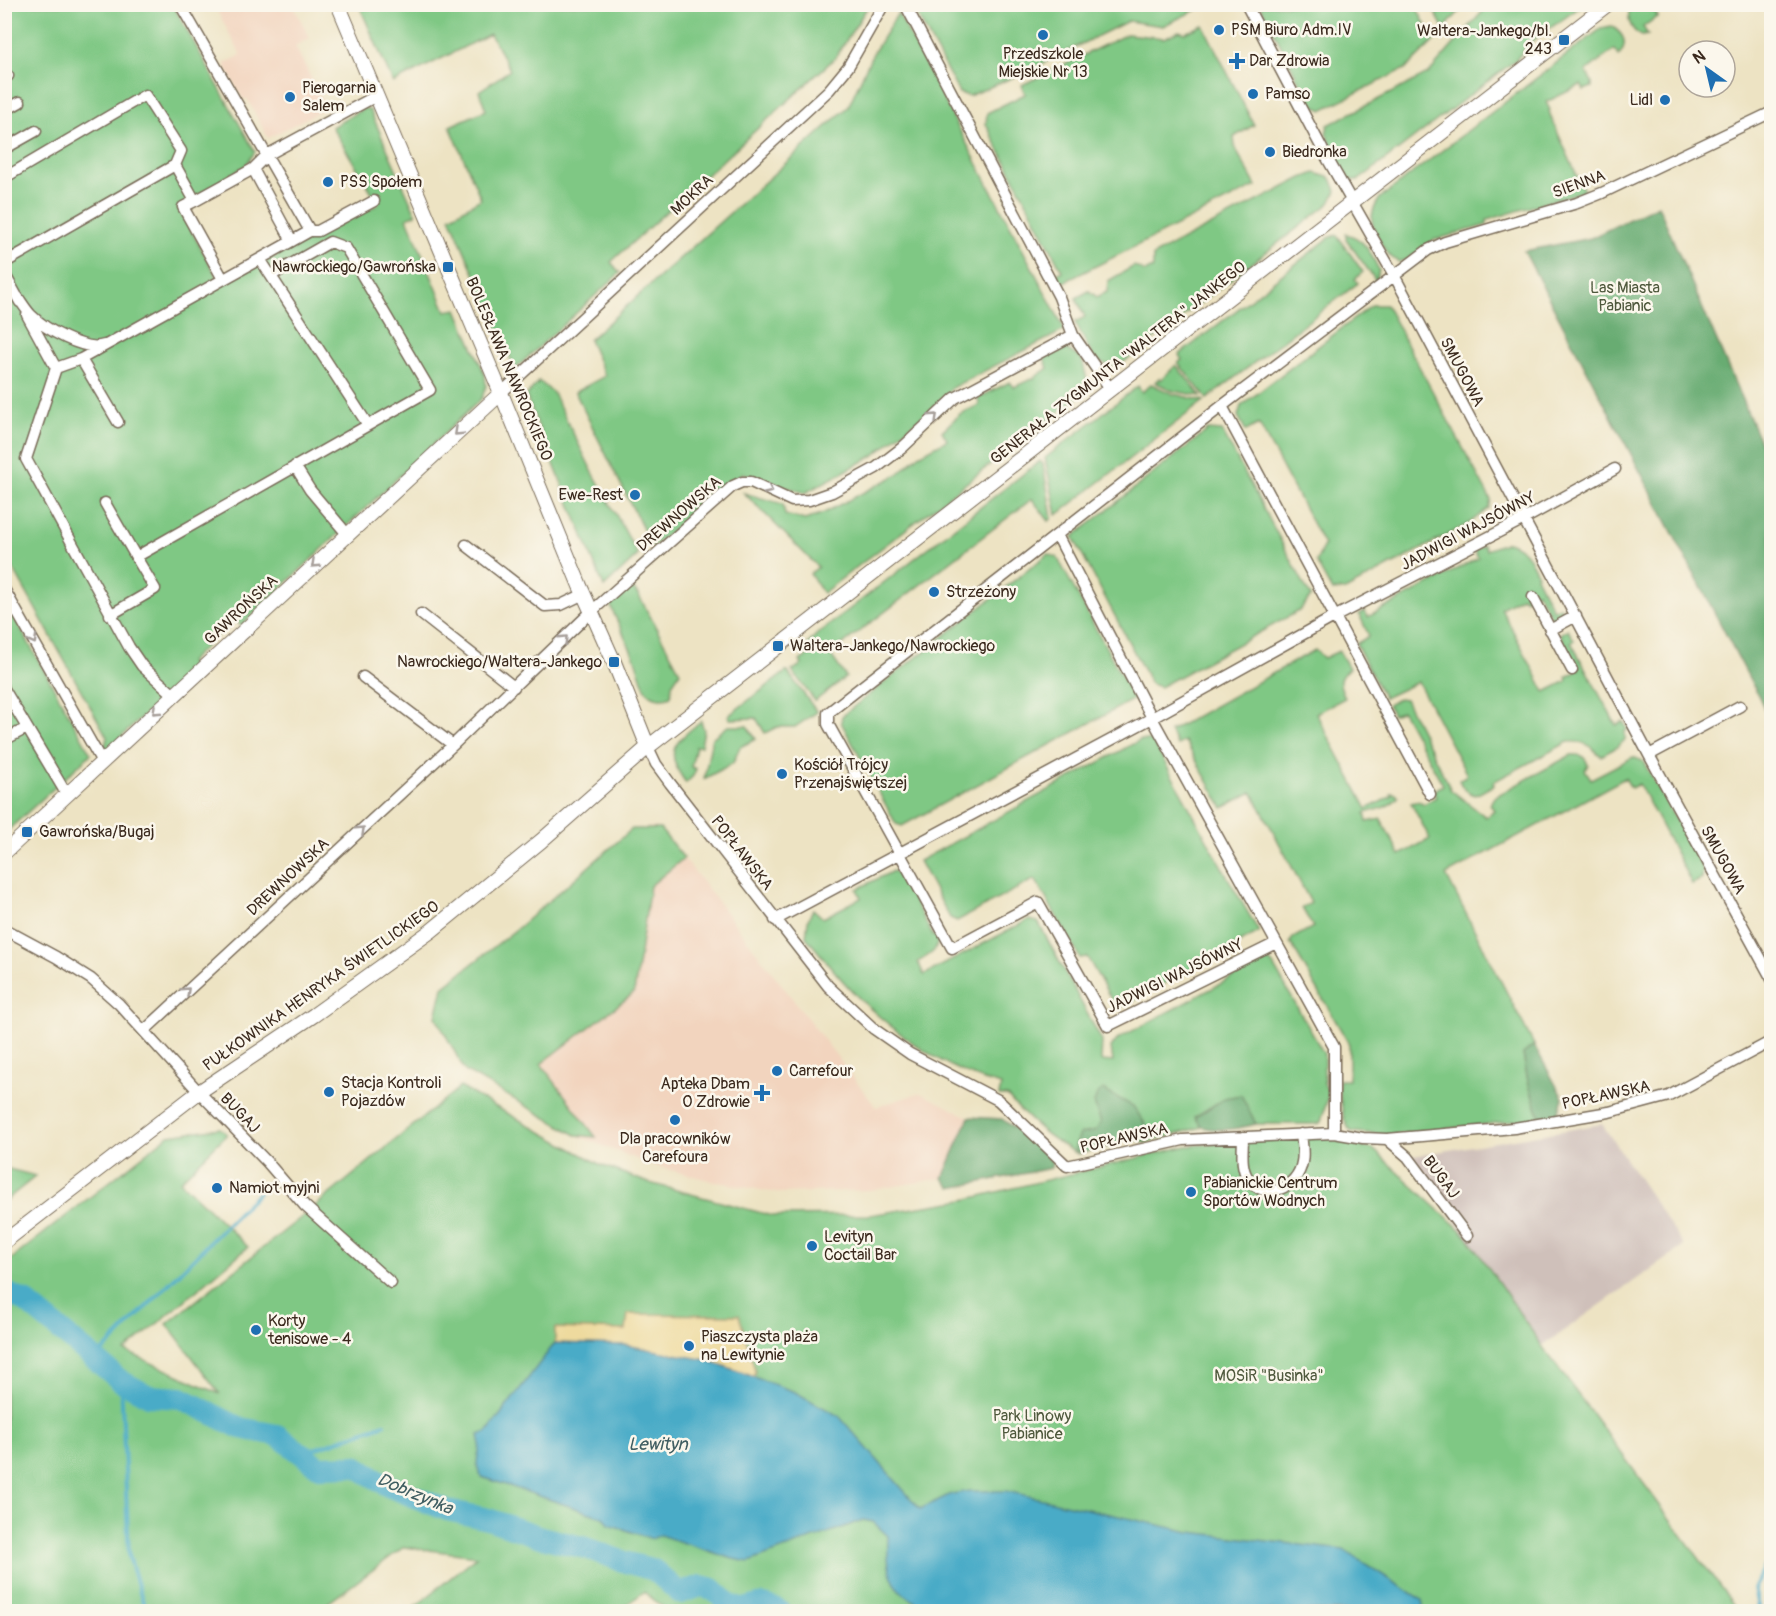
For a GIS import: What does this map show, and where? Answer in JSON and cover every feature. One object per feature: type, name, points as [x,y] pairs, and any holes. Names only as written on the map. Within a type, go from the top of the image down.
[{"type":"street","points":[[180,4],[310,231]]},
{"type":"street","name":"BOLESŁAWA NAWROCKIEGO","points":[[338,4],[648,747]]},
{"type":"street","name":"MOKRA","points":[[501,393],[829,90],[848,68],[884,4]]},
{"type":"street","points":[[905,4],[1059,297],[1073,335],[1111,390]]},
{"type":"street","name":"SMUGOWA","points":[[1246,4],[1352,203],[1394,274],[1649,755],[1772,979]]},
{"type":"street","name":"GENERAŁA ZYGMUNTA \"WALTERA\" JANKEGO","points":[[648,747],[1608,4]]},
{"type":"street","points":[[4,178],[145,95],[181,151],[175,165],[4,263]]},
{"type":"street","points":[[223,279],[183,207],[253,169],[267,154],[376,96]]},
{"type":"street","points":[[4,111],[20,102]]},
{"type":"street","name":"SIENNA","points":[[1394,274],[1428,250],[1445,242],[1594,197],[1772,112]]},
{"type":"street","points":[[4,149],[36,132]]},
{"type":"street","points":[[175,165],[195,201]]},
{"type":"street","points":[[253,169],[292,241]]},
{"type":"street","points":[[56,368],[81,359],[310,231],[318,231],[374,201]]},
{"type":"street","points":[[136,557],[430,390],[345,248],[330,242],[272,275]]},
{"type":"street","points":[[260,259],[368,424]]},
{"type":"street","points":[[4,273],[56,368],[26,459],[110,615],[142,666],[174,695]]},
{"type":"street","points":[[900,853],[828,724],[828,713],[1394,274]]},
{"type":"street","points":[[17,296],[31,315],[50,329],[80,344],[98,347],[110,343]]},
{"type":"street","name":"DREWNOWSKA","points":[[144,1031],[453,746],[592,611],[733,486],[742,482],[751,482],[792,501],[809,500],[832,492],[876,468],[902,448],[955,398],[1073,335]]},
{"type":"street","points":[[81,359],[118,422]]},
{"type":"street","name":"GAWROŃSKA","points":[[4,853],[501,393]]},
{"type":"street","points":[[1222,406],[1430,794]]},
{"type":"street","points":[[295,466],[309,490],[347,534]]},
{"type":"street","name":"JADWIGI WAJSÓWNY","points":[[775,920],[1152,718],[1334,617],[1524,519],[1615,469]]},
{"type":"street","points":[[105,503],[155,589],[110,615]]},
{"type":"street","points":[[1057,535],[1152,718],[1334,1047],[1334,1133]]},
{"type":"street","points":[[466,544],[545,606],[561,605],[584,594]]},
{"type":"street","points":[[4,589],[102,762]]},
{"type":"street","points":[[1533,597],[1572,670]]},
{"type":"street","points":[[421,614],[514,687]]},
{"type":"street","points":[[1550,630],[1576,616]]},
{"type":"street","points":[[363,677],[453,746]]},
{"type":"street","points":[[4,689],[67,795]]},
{"type":"street","points":[[1649,755],[1740,706]]},
{"type":"street","points":[[4,740],[27,728]]},
{"type":"street","name":"POPŁAWSKA","points":[[648,747],[656,764],[670,783],[828,986],[874,1029],[919,1059],[998,1100],[1067,1166],[1183,1140],[1334,1133],[1387,1139],[1514,1128],[1609,1112],[1669,1096],[1772,1041]]},
{"type":"street","name":"PUŁKOWNIKA HENRYKA ŚWIETLICKIEGO","points":[[4,1242],[199,1092],[314,1015],[431,931],[541,841],[648,747]]},
{"type":"street","name":"JADWIGI WAJSÓWNY","points":[[900,853],[952,948],[1038,902],[1108,1026],[1276,943]]},
{"type":"street","name":"BUGAJ","points":[[4,928],[91,979],[119,1004],[267,1162],[304,1206],[391,1283]]},
{"type":"street","points":[[1243,1137],[1243,1164],[1247,1177],[1255,1186],[1265,1191],[1275,1191],[1285,1187],[1299,1174],[1302,1161],[1301,1134]]},
{"type":"street","name":"BUGAJ","points":[[1387,1139],[1408,1157],[1467,1236]]},
{"type":"shaded area","points":[[214,5],[293,5],[310,38],[295,46],[326,108],[268,138],[247,98],[243,100],[224,64],[241,55]]},
{"type":"shaded area","points":[[655,827],[660,829],[684,858],[876,1107],[920,1093],[969,1117],[943,1178],[872,1190],[778,1193],[712,1181],[652,1165],[575,1135],[465,1071],[436,1017],[443,987],[519,927],[632,829]]},
{"type":"shaded area","points":[[1602,1124],[1684,1246],[1542,1346],[1467,1236],[1408,1157]]},
{"type":"green space","points":[[1486,4],[1583,5],[1529,43],[1517,59],[1359,180],[1350,180],[1326,134],[1328,125],[1428,74],[1483,11]]},
{"type":"green space","points":[[1633,4],[1649,5],[1658,16],[1643,27],[1648,35],[1638,34],[1632,27],[1629,13]]},
{"type":"green space","points":[[4,5],[173,5],[255,152],[245,166],[178,207],[221,284],[379,204],[332,127],[364,108],[370,110],[416,214],[407,218],[446,311],[457,309],[485,375],[486,386],[482,398],[241,626],[235,619],[189,662],[194,668],[103,754],[107,737],[5,554]]},
{"type":"green space","points":[[359,5],[869,5],[835,58],[611,262],[620,273],[515,369],[450,217],[481,199],[450,126],[486,110],[479,91],[510,70],[490,34],[393,83]]},
{"type":"green space","points":[[912,5],[1206,5],[1163,26],[1128,21],[1023,73],[969,96],[959,93]]},
{"type":"green space","points":[[1260,5],[1415,5],[1434,41],[1407,68],[1322,110],[1310,103]]},
{"type":"green space","points":[[1431,5],[1465,5],[1444,29]]},
{"type":"green space","points":[[898,13],[1065,330],[953,387],[930,410],[873,456],[805,493],[743,473],[652,547],[575,392],[605,376],[589,340],[848,107],[872,55]]},
{"type":"green space","points":[[1203,25],[1254,125],[1234,137],[1235,148],[1256,186],[1058,285],[1052,277],[1062,271],[986,124],[987,113],[1025,94],[1022,85],[1127,34],[1164,38],[1179,31],[1185,33]]},
{"type":"green space","points":[[1611,26],[1624,39],[1624,47],[1619,56],[1614,50],[1586,71],[1592,87],[1584,90],[1581,85],[1546,102],[1584,191],[1487,220],[1487,225],[1434,240],[1408,259],[1398,262],[1392,257],[1383,246],[1372,223],[1372,214],[1380,198],[1602,28]]},
{"type":"green space","points":[[1315,173],[1331,178],[1336,191],[1330,203],[1121,364],[1111,366],[1095,360],[1075,322],[1085,317],[1076,298],[1089,291],[1097,297],[1107,292],[1108,281],[1134,266],[1145,272],[1153,268],[1153,256]]},
{"type":"green space","name":"Las Miasta Pabianic","points":[[1658,205],[1771,467],[1771,723],[1524,251],[1591,238]]},
{"type":"green space","points":[[1346,234],[1358,239],[1370,253],[1379,270],[1376,281],[1346,239]]},
{"type":"green space","points":[[1337,235],[1363,272],[1355,279],[1358,283],[1207,399],[1178,363],[1182,360],[1179,355],[1329,238]]},
{"type":"green space","points":[[1372,305],[1386,305],[1491,500],[1489,508],[1468,524],[1345,590],[1332,591],[1316,562],[1324,545],[1259,424],[1246,431],[1238,416],[1241,406]]},
{"type":"green space","points":[[1066,349],[1082,359],[1088,384],[1086,391],[823,593],[810,574],[818,567],[744,493],[783,504],[785,515],[805,520],[824,513],[897,475],[919,455],[947,440],[942,431],[960,414],[979,405],[978,398],[1010,382],[1014,387],[1034,378],[1048,368],[1044,358]]},
{"type":"green space","points":[[1176,365],[1201,396],[1173,391],[1155,382],[1159,378],[1161,380]]},
{"type":"green space","points":[[539,381],[553,393],[638,555],[604,587],[526,396]]},
{"type":"green space","points":[[1151,384],[1173,394],[1204,401],[1057,515],[1045,458],[1138,386],[1142,392]]},
{"type":"green space","points":[[1208,430],[1222,431],[1311,597],[1299,611],[1160,687],[1151,684],[1073,537]]},
{"type":"green space","points":[[1040,461],[1043,464],[1052,518],[1049,521],[1032,499],[830,654],[846,677],[815,701],[792,671],[802,664],[800,661],[808,655],[804,649],[815,636]]},
{"type":"green space","points":[[1508,542],[1527,555],[1553,610],[1560,607],[1565,616],[1558,620],[1552,618],[1537,592],[1525,599],[1523,596],[1501,608],[1545,692],[1567,681],[1566,677],[1579,670],[1560,634],[1568,629],[1574,640],[1571,642],[1616,725],[1623,722],[1628,729],[1625,731],[1625,740],[1601,756],[1586,744],[1568,742],[1493,782],[1494,785],[1476,795],[1466,790],[1460,783],[1459,780],[1467,775],[1418,682],[1384,698],[1356,644],[1369,636],[1359,614],[1364,611],[1368,617],[1478,558],[1474,550],[1484,545],[1486,550]]},
{"type":"green space","points":[[1048,554],[1057,557],[1134,699],[902,826],[896,824],[841,722],[842,716]]},
{"type":"green space","points":[[631,586],[639,596],[680,672],[672,684],[671,696],[661,698],[646,690],[635,659],[610,604]]},
{"type":"green space","points":[[4,599],[91,754],[5,833],[4,833]]},
{"type":"green space","points":[[1315,650],[1324,658],[1339,651],[1349,668],[1340,679],[1345,698],[1316,713],[1367,809],[1392,796],[1391,793],[1398,797],[1387,806],[1365,813],[1367,822],[1381,819],[1400,855],[1430,839],[1411,803],[1419,801],[1424,804],[1436,797],[1433,791],[1443,785],[1402,711],[1393,715],[1388,705],[1399,698],[1405,699],[1451,790],[1486,817],[1494,810],[1490,804],[1494,797],[1571,755],[1580,755],[1584,758],[1588,765],[1585,770],[1591,779],[1633,757],[1643,761],[1703,869],[1702,879],[1692,884],[1639,784],[1631,788],[1625,778],[1446,875],[1534,1045],[1523,1054],[1528,1081],[1540,1118],[1391,1135],[1353,1132],[1344,1119],[1339,1080],[1349,1080],[1349,1044],[1290,942],[1313,927],[1302,908],[1311,903],[1252,792],[1223,808],[1185,741],[1177,745],[1170,731]]},
{"type":"green space","points":[[787,671],[817,712],[795,727],[777,727],[765,733],[756,718],[730,719],[728,716]]},
{"type":"green space","points":[[701,721],[704,730],[701,746],[696,746],[691,767],[696,769],[686,783],[673,755],[678,742]]},
{"type":"green space","points":[[728,726],[747,726],[756,739],[740,747],[733,763],[704,779],[712,738]]},
{"type":"green space","points":[[1140,740],[1153,741],[1259,932],[1117,1009],[1087,957],[1080,958],[1035,879],[957,921],[950,918],[919,861]]},
{"type":"green space","points":[[632,829],[660,829],[684,858],[650,886],[634,993],[541,1064],[596,1137],[576,1135],[465,1071],[436,1017],[443,987],[519,927]]},
{"type":"green space","points":[[893,871],[902,878],[933,936],[937,936],[935,949],[918,962],[924,975],[1028,920],[1038,922],[1102,1041],[1101,1061],[1113,1062],[1111,1047],[1119,1038],[1267,959],[1273,965],[1324,1054],[1324,1083],[1329,1093],[1321,1122],[1318,1124],[1256,1124],[1241,1095],[1225,1098],[1195,1117],[1202,1127],[1145,1143],[1148,1128],[1094,1103],[1101,1122],[1096,1131],[1075,1147],[1078,1154],[1067,1148],[1039,1128],[1007,1096],[999,1096],[1001,1085],[962,1071],[908,1040],[854,993],[806,937],[808,920],[813,909],[823,918],[861,898],[857,889]]},
{"type":"green space","points":[[1534,1045],[1563,1098],[1557,1116],[1540,1118],[1528,1081],[1523,1054]]},
{"type":"green space","name":"MOSiR \"Businka\"","points":[[460,1087],[601,1165],[646,1182],[773,1216],[870,1215],[964,1200],[1187,1146],[1316,1136],[1373,1149],[1467,1236],[1542,1346],[1738,1611],[669,1612],[644,1592],[618,1611],[409,1612],[477,1556],[404,1547],[317,1611],[5,1612],[5,1264],[169,1135],[220,1128],[227,1134],[180,1181],[248,1247],[125,1351],[220,1394],[167,1324]]},
{"type":"green space","points":[[1103,1090],[1133,1106],[1148,1128],[1145,1143],[1129,1137],[1112,1146],[1078,1154],[1075,1147],[1080,1134],[1096,1131],[1101,1122],[1094,1103],[1097,1095]]},
{"type":"green space","points":[[1241,1095],[1256,1124],[1222,1130],[1202,1127],[1195,1117],[1225,1098]]},
{"type":"green space","points":[[969,1117],[1002,1119],[1038,1146],[1052,1162],[1051,1168],[951,1188],[943,1178]]},
{"type":"green space","points":[[4,1168],[36,1176],[5,1201]]},
{"type":"sand","name":"Piaszczysta plaża na Lewitynie","points":[[628,1314],[739,1315],[755,1370],[754,1377],[707,1360],[555,1343],[555,1328],[626,1330]]},
{"type":"water","name":"Lewityn","points":[[555,1343],[625,1345],[707,1360],[795,1392],[839,1416],[920,1509],[951,1494],[970,1491],[1006,1491],[1190,1532],[1344,1550],[1422,1600],[1424,1611],[931,1611],[898,1588],[889,1567],[888,1536],[873,1522],[863,1520],[749,1562],[660,1535],[652,1539],[609,1524],[605,1518],[482,1477],[477,1465],[479,1435],[487,1432]]},
{"type":"waterway","points":[[95,1359],[266,1185]]},
{"type":"waterway","name":"Dobrzynka","points":[[4,1292],[25,1301],[121,1381],[149,1396],[181,1398],[240,1428],[277,1435],[319,1467],[356,1466],[388,1486],[447,1510],[488,1519],[654,1570],[680,1593],[701,1586],[713,1589],[729,1604],[742,1610],[762,1605],[770,1606],[781,1612]]},
{"type":"waterway","points":[[121,1381],[129,1556],[146,1612]]},
{"type":"waterway","points":[[300,1454],[385,1424]]},
{"type":"waterway","points":[[1759,1612],[1754,1587],[1772,1555]]},
{"type":"place","name":"PSM Biuro Adm.IV","points":[[1219,30]]},
{"type":"place","name":"Przedszkole Miejskie Nr 13","points":[[1043,35]]},
{"type":"place","name":"Waltera-Jankego/bl. 243","points":[[1564,40]]},
{"type":"place","name":"Dar Zdrowia","points":[[1237,61]]},
{"type":"place","name":"Pamso","points":[[1253,94]]},
{"type":"place","name":"Pierogarnia Salem","points":[[290,97]]},
{"type":"place","name":"Lidl","points":[[1665,100]]},
{"type":"place","name":"Biedronka","points":[[1270,152]]},
{"type":"place","name":"PSS Społem","points":[[328,182]]},
{"type":"place","name":"Nawrockiego/Gawrońska","points":[[448,267]]},
{"type":"place","name":"Ewe-Rest","points":[[635,495]]},
{"type":"place","name":"Strzeżony","points":[[934,592]]},
{"type":"place","name":"Waltera-Jankego/Nawrockiego","points":[[778,646]]},
{"type":"place","name":"Nawrockiego/Waltera-Jankego","points":[[614,662]]},
{"type":"place","name":"Kościół Trójcy Przenajświętszej","points":[[782,774]]},
{"type":"place","name":"Gawrońska/Bugaj","points":[[27,832]]},
{"type":"place","name":"Carrefour","points":[[777,1071]]},
{"type":"place","name":"Stacja Kontroli Pojazdów","points":[[329,1092]]},
{"type":"place","name":"Apteka Dbam O Zdrowie","points":[[762,1093]]},
{"type":"place","name":"Dla pracowników Carefoura","points":[[675,1120]]},
{"type":"place","name":"Namiot myjni","points":[[217,1188]]},
{"type":"place","name":"Pabianickie Centrum Sportów Wodnych","points":[[1191,1192]]},
{"type":"place","name":"Levityn Coctail Bar","points":[[812,1246]]},
{"type":"place","name":"Korty tenisowe - 4","points":[[256,1330]]},
{"type":"place","name":"Piaszczysta plaża na Lewitynie","points":[[689,1346]]},
{"type":"park label","name":"Park Linowy Pabianice","points":[[1032,1425]]}]
